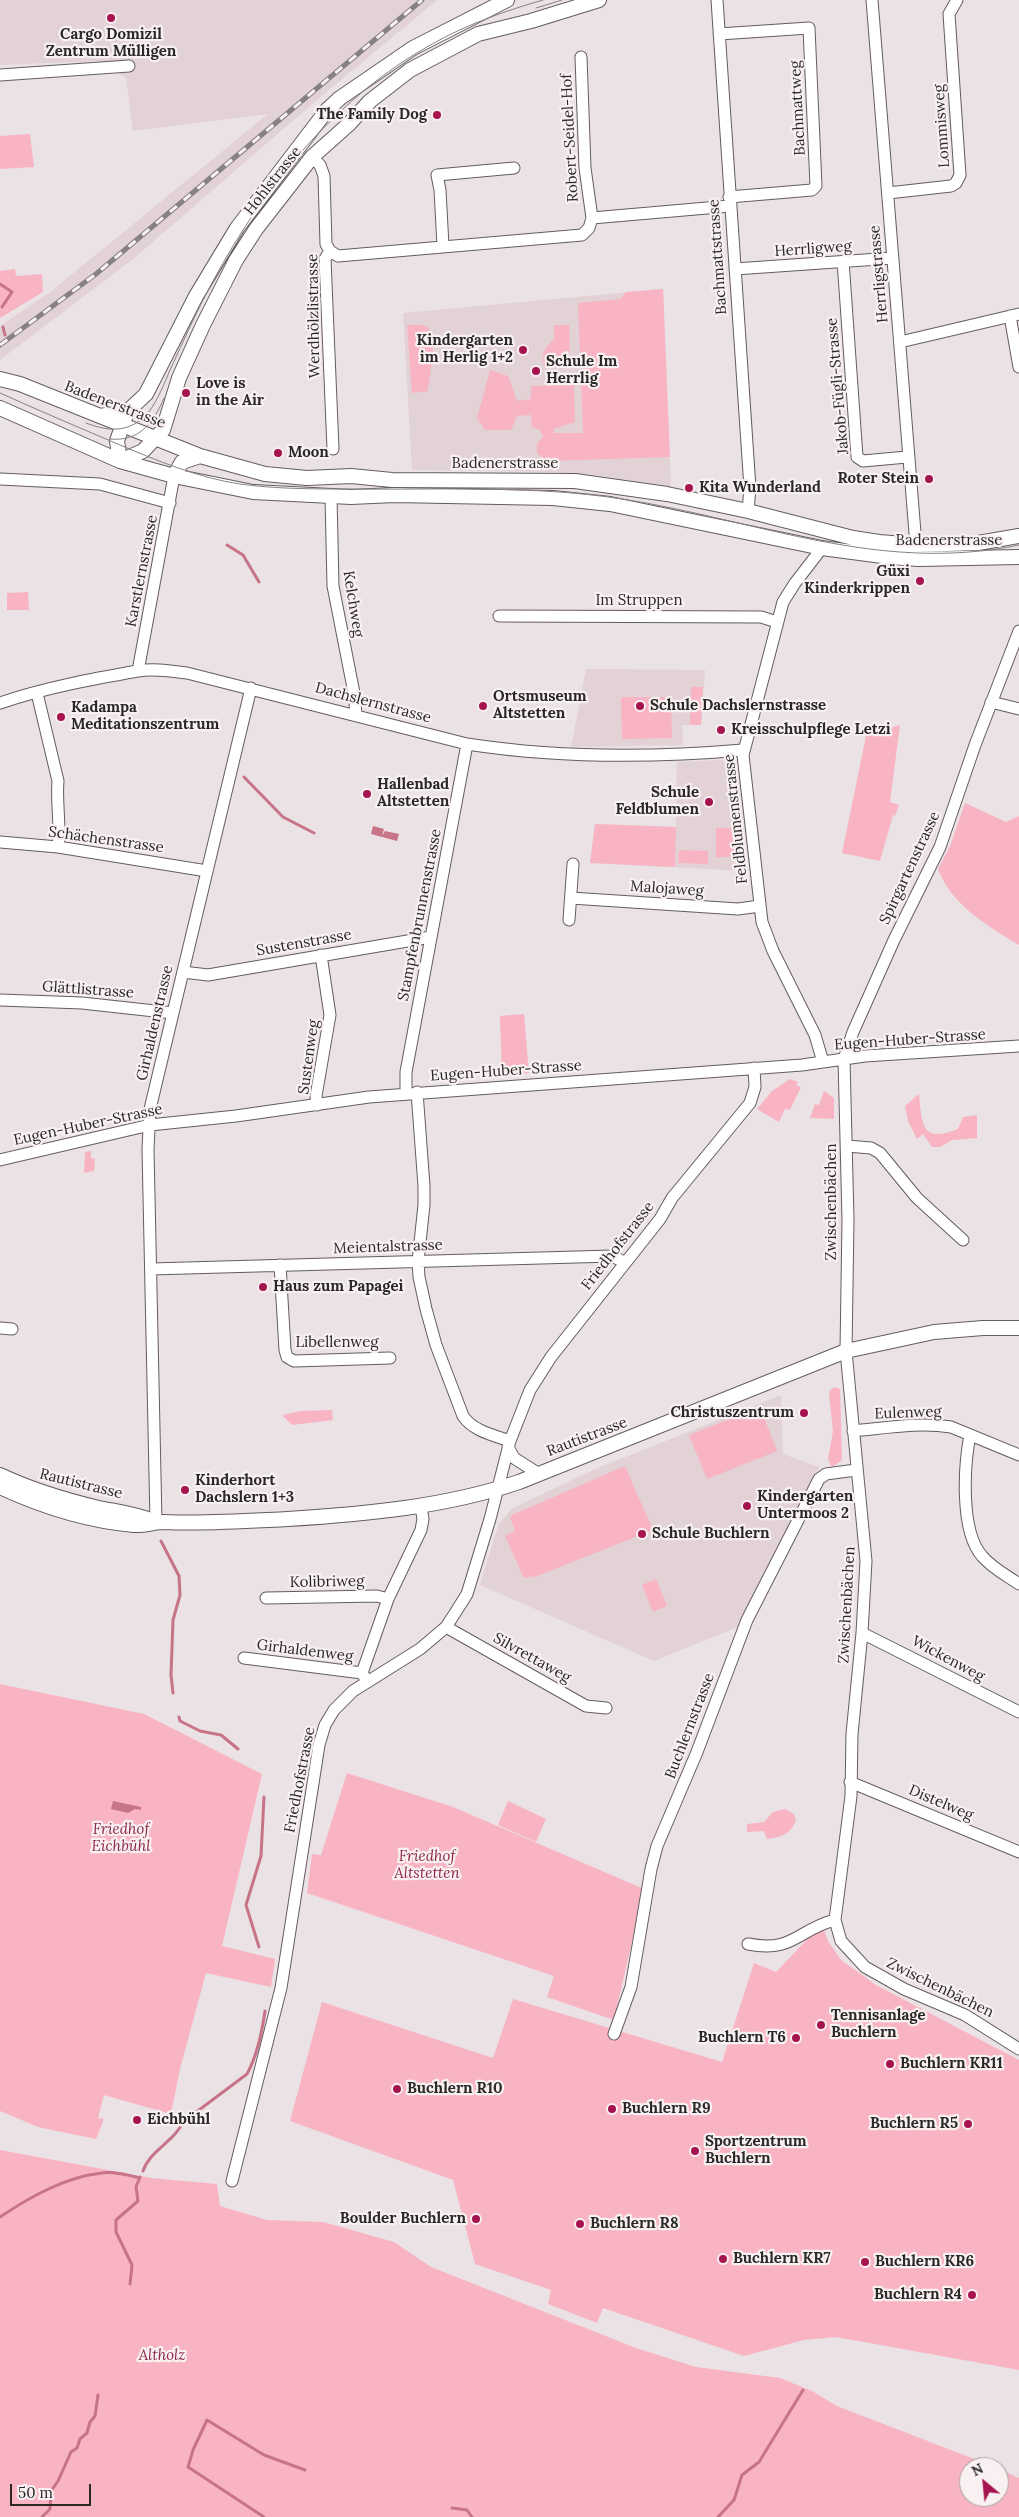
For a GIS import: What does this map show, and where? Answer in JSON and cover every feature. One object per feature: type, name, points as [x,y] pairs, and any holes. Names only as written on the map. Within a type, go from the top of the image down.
[{"type":"street","name":"Hohlstrasse","points":[[507,0],[407,52],[340,98],[320,117],[237,228],[196,296],[152,385],[129,410],[121,426],[117,441],[120,461],[143,451],[163,430],[187,359],[227,276],[256,229],[312,157],[345,129],[376,94],[410,70],[444,50],[486,32],[531,21],[600,0]]},
{"type":"street","name":"Bachmattstrasse","points":[[717,0],[749,479],[748,511]]},
{"type":"street","name":"Herrligstrasse","points":[[872,0],[916,545]]},
{"type":"street","name":"Lommisweg","points":[[888,193],[951,186],[956,183],[960,175],[949,14],[957,0]]},
{"type":"street","name":"Bachmattweg","points":[[719,34],[809,28],[816,186],[812,190],[730,202]]},
{"type":"street","name":"Robert-Seidel-Hof","points":[[330,251],[338,256],[582,235],[589,228],[592,218],[585,168],[581,57]]},
{"type":"street","points":[[0,75],[129,66]]},
{"type":"street","name":"Werdhölzlistrasse","points":[[312,157],[320,165],[324,176],[326,244],[330,251],[325,259],[333,450]]},
{"type":"street","points":[[443,246],[440,190],[437,175],[514,168]]},
{"type":"street","name":"Robert-Seidel-Hof","points":[[592,218],[730,202]]},
{"type":"street","name":"Herrligweg","points":[[734,269],[893,258]]},
{"type":"street","name":"Jakob-Fügli-Strasse","points":[[843,261],[857,457],[863,461],[908,457]]},
{"type":"street","points":[[900,342],[1015,315],[1019,367]]},
{"type":"street","name":"Badenerstrasse","points":[[0,379],[20,384],[200,456],[255,472],[283,476],[575,481],[667,494],[748,511],[853,538],[916,545],[978,543],[1019,536]]},
{"type":"street","name":"Badenerstrasse","points":[[0,408],[120,461],[174,476],[253,492],[331,496],[553,498],[610,504],[822,548],[918,559],[1019,557]]},
{"type":"street","points":[[99,416],[129,410]]},
{"type":"street","points":[[174,476],[182,462],[200,456]]},
{"type":"street","name":"Karstlernstrasse","points":[[138,671],[174,476]]},
{"type":"street","points":[[0,479],[100,484],[170,503]]},
{"type":"street","name":"Kelchweg","points":[[331,496],[333,586],[354,693],[356,714]]},
{"type":"street","points":[[822,548],[828,532]]},
{"type":"street","name":"Feldblumenstrasse","points":[[822,548],[783,602],[743,750],[760,906],[768,940],[815,1035],[823,1062]]},
{"type":"street","name":"Im Struppen","points":[[500,616],[761,617],[777,622]]},
{"type":"street","name":"Spirgartenstrasse","points":[[844,1059],[853,1032],[894,940],[940,847],[991,702],[1019,631]]},
{"type":"street","name":"Dachslernstrasse","points":[[0,703],[138,671],[187,673],[356,714],[467,744],[574,755],[625,756],[743,750]]},
{"type":"street","name":"Girhaldenstrasse","points":[[156,1522],[150,1109],[251,688]]},
{"type":"street","points":[[37,693],[58,781],[57,793],[60,822],[58,847]]},
{"type":"street","points":[[991,702],[1019,709]]},
{"type":"street","name":"Stampfenbrunnenstrasse","points":[[467,744],[406,1072],[412,1093],[424,1199],[418,1261],[426,1309],[462,1416],[468,1424],[478,1430],[509,1444]]},
{"type":"street","name":"Schächenstrasse","points":[[0,842],[58,847],[208,871]]},
{"type":"street","points":[[569,920],[573,864]]},
{"type":"street","name":"Malojaweg","points":[[571,898],[738,909],[760,906]]},
{"type":"street","name":"Sustenstrasse","points":[[183,972],[208,974],[431,937]]},
{"type":"street","name":"Sustenweg","points":[[317,1105],[316,1096],[330,1015],[321,955]]},
{"type":"street","name":"Glättlistrasse","points":[[0,1000],[82,1003],[173,1013]]},
{"type":"street","name":"Eugen-Huber-Strasse","points":[[0,1160],[150,1125],[412,1093],[1019,1046]]},
{"type":"street","name":"Zwischenbächen","points":[[844,1059],[847,1146],[846,1351],[856,1470],[866,1544],[862,1633],[847,1833],[835,1920],[841,1941],[865,1967],[904,1989],[965,2015],[1019,2049]]},
{"type":"street","name":"Friedhofstrasse","points":[[232,2181],[281,1988],[319,1745],[325,1725],[334,1710],[365,1677],[398,1664],[446,1627],[467,1594],[509,1444],[539,1373],[624,1262],[660,1219],[672,1198],[750,1103],[755,1087],[754,1068]]},
{"type":"street","points":[[847,1146],[871,1148],[880,1153],[917,1198],[962,1240]]},
{"type":"street","name":"Meientalstrasse","points":[[151,1269],[612,1256],[624,1262]]},
{"type":"street","name":"Libellenweg","points":[[280,1265],[287,1357],[294,1361],[390,1358]]},
{"type":"street","points":[[0,1328],[12,1330]]},
{"type":"street","name":"Rautistrasse","points":[[0,1487],[65,1511],[136,1526],[156,1522],[212,1524],[328,1517],[421,1507],[497,1490],[846,1351],[871,1344],[934,1332],[983,1328],[1019,1328]]},
{"type":"street","name":"Eulenweg","points":[[853,1431],[924,1425],[951,1428],[1019,1455]]},
{"type":"street","points":[[970,1435],[967,1450],[966,1514],[972,1540],[984,1558],[1019,1584]]},
{"type":"street","points":[[509,1444],[514,1458],[539,1474]]},
{"type":"street","name":"Buchlernstrasse","points":[[614,2034],[631,1987],[651,1869],[657,1846],[696,1756],[747,1620],[819,1479],[826,1474],[856,1470]]},
{"type":"street","name":"Rautistrasse","points":[[0,1476],[41,1492],[99,1508],[137,1514],[156,1522]]},
{"type":"street","points":[[365,1677],[388,1599],[421,1530],[423,1519],[421,1507]]},
{"type":"street","name":"Kolibriweg","points":[[266,1598],[377,1596],[388,1599]]},
{"type":"street","name":"Silvrettaweg","points":[[446,1627],[586,1706],[606,1708]]},
{"type":"street","name":"Wickenweg","points":[[862,1633],[1019,1712]]},
{"type":"street","name":"Girhaldenweg","points":[[244,1658],[365,1677]]},
{"type":"street","name":"Distelweg","points":[[850,1782],[1019,1852]]},
{"type":"street","points":[[748,1944],[774,1947],[786,1944],[823,1923],[835,1920]]},
{"type":"shaded area","points":[[0,0],[437,0],[311,105],[132,260],[0,360],[0,326],[49,293],[268,114],[133,131],[126,78],[99,61],[0,65]]},
{"type":"shaded area","name":"Schule Im Herrlig","points":[[663,289],[671,487],[594,475],[550,472],[412,470],[403,313]]},
{"type":"shaded area","name":"Schule Dachslernstrasse","points":[[586,669],[705,670],[701,725],[682,725],[683,745],[571,747]]},
{"type":"shaded area","name":"Schule Feldblumen","points":[[721,760],[733,765],[739,775],[747,871],[590,863],[595,824],[676,827],[677,762]]},
{"type":"shaded area","points":[[373,826],[384,829],[382,836],[385,831],[399,834],[397,841],[371,834]]},
{"type":"shaded area","name":"Schule Buchlern","points":[[781,1395],[783,1454],[819,1467],[740,1626],[654,1661],[480,1585],[499,1523],[513,1508],[595,1469]]},
{"type":"shaded area","points":[[113,1801],[141,1807],[141,1810],[135,1809],[128,1813],[111,1809]]},
{"type":"green space","points":[[30,134],[34,167],[0,169],[0,136]]},
{"type":"green space","points":[[15,269],[16,276],[42,274],[43,292],[0,318],[0,271]]},
{"type":"green space","points":[[663,289],[670,457],[547,461],[537,453],[537,444],[543,437],[540,430],[532,427],[531,415],[517,416],[511,430],[485,430],[477,418],[490,370],[508,376],[517,401],[531,399],[531,386],[574,385],[575,422],[554,429],[554,433],[583,433],[578,303],[620,299],[626,292]]},
{"type":"green space","points":[[407,325],[425,326],[432,334],[433,349],[428,391],[412,393]]},
{"type":"green space","points":[[554,325],[569,325],[570,351],[563,351],[564,367],[545,368],[543,356],[545,349],[554,339]]},
{"type":"green space","points":[[28,592],[29,610],[7,610],[7,593]]},
{"type":"green space","points":[[691,687],[703,687],[701,725],[690,725]]},
{"type":"green space","points":[[621,697],[671,697],[672,738],[622,739]]},
{"type":"green space","points":[[900,725],[890,802],[899,805],[895,816],[893,815],[880,861],[842,853],[866,736]]},
{"type":"green space","points":[[965,803],[1006,822],[1019,816],[1019,945],[983,922],[961,904],[944,882],[938,869],[950,846]]},
{"type":"green space","points":[[595,824],[676,827],[675,867],[590,863]]},
{"type":"green space","points":[[716,828],[735,828],[735,857],[716,857]]},
{"type":"green space","points":[[679,850],[708,851],[708,864],[678,863]]},
{"type":"green space","points":[[524,1014],[529,1073],[502,1075],[500,1016]]},
{"type":"green space","points":[[790,1079],[798,1082],[796,1085],[801,1087],[790,1110],[785,1109],[779,1122],[757,1109],[772,1091]]},
{"type":"green space","points":[[824,1091],[834,1098],[834,1119],[810,1118],[815,1104],[819,1105]]},
{"type":"green space","points":[[919,1094],[923,1122],[930,1132],[937,1134],[958,1129],[963,1117],[977,1115],[977,1138],[952,1140],[940,1147],[932,1147],[923,1134],[917,1139],[908,1121],[905,1106]]},
{"type":"green space","points":[[91,1151],[91,1158],[95,1159],[94,1171],[84,1173],[85,1152]]},
{"type":"green space","points":[[835,1387],[840,1389],[842,1460],[831,1466],[828,1459],[833,1431],[829,1394],[830,1390]]},
{"type":"green space","points":[[760,1407],[777,1451],[707,1479],[689,1435]]},
{"type":"green space","points":[[332,1410],[333,1420],[292,1425],[282,1415],[301,1411]]},
{"type":"green space","points":[[625,1466],[653,1530],[532,1578],[531,1576],[524,1578],[505,1536],[515,1531],[510,1517]]},
{"type":"green space","points":[[656,1579],[667,1606],[653,1612],[642,1585]]},
{"type":"green space","name":"Friedhof Eichbühl","points":[[0,1684],[144,1714],[262,1774],[222,1946],[275,1959],[271,1987],[206,1973],[180,2069],[171,2114],[104,2095],[98,2118],[104,2119],[96,2139],[38,2127],[0,2111]]},
{"type":"green space","name":"Friedhof Altstetten","points":[[347,1773],[453,1807],[644,1889],[614,2020],[547,1997],[554,1976],[307,1893],[312,1854],[321,1855]]},
{"type":"green space","points":[[508,1801],[546,1819],[536,1842],[498,1825]]},
{"type":"green space","points":[[785,1809],[794,1814],[796,1821],[785,1834],[767,1839],[764,1831],[747,1832],[747,1824],[764,1822],[773,1812]]},
{"type":"green space","name":"Sportzentrum Buchlern","points":[[823,1927],[828,1941],[841,1960],[876,1985],[1019,2060],[1019,2370],[836,2337],[804,2340],[744,2356],[603,2308],[597,2323],[548,2304],[551,2290],[475,2264],[453,2180],[290,2121],[322,2002],[493,2058],[513,1999],[722,2062],[754,1963],[776,1972],[816,1930]]},
{"type":"green space","name":"Altholz","points":[[0,2150],[151,2178],[217,2184],[220,2206],[267,2220],[323,2222],[394,2242],[431,2267],[636,2348],[696,2367],[780,2378],[812,2391],[837,2406],[969,2457],[959,2457],[959,2507],[1009,2507],[1009,2474],[1019,2478],[1019,2517],[0,2517]]},
{"type":"waterway","points":[[0,284],[12,292],[2,307]]},
{"type":"waterway","points":[[3,327],[5,335]]},
{"type":"waterway","points":[[227,545],[243,555],[259,582]]},
{"type":"waterway","points":[[244,777],[283,817],[314,833]]},
{"type":"waterway","points":[[161,1541],[179,1576],[180,1595],[173,1620],[171,1675],[173,1693]]},
{"type":"waterway","points":[[179,1717],[180,1721],[200,1731],[221,1735],[238,1749]]},
{"type":"waterway","points":[[259,1947],[246,1905],[261,1856],[264,1797]]},
{"type":"waterway","points":[[143,2171],[151,2157],[174,2135],[183,2122],[247,2074],[259,2044],[265,2011]]},
{"type":"waterway","points":[[0,2217],[48,2189],[88,2175],[107,2173],[140,2178]]},
{"type":"waterway","points":[[130,2284],[132,2265],[116,2232],[116,2220],[138,2201],[136,2187],[140,2177]]},
{"type":"waterway","points":[[718,2517],[734,2500],[742,2475],[759,2462],[803,2390]]},
{"type":"waterway","points":[[42,2517],[50,2509],[51,2491],[58,2481],[71,2452],[77,2448],[80,2439],[87,2433],[90,2422],[95,2416],[98,2395]]},
{"type":"waterway","points":[[264,2517],[188,2467],[193,2450],[207,2420],[264,2455],[305,2470]]},
{"type":"waterway","points":[[452,2508],[467,2510],[472,2517]]},
{"type":"tram line","points":[[86,423],[103,428],[119,429],[134,424],[148,413],[155,403],[213,281],[233,246],[280,178],[335,116],[399,64],[434,43],[487,18],[543,0]]},
{"type":"tram line","points":[[536,8],[562,0]]},
{"type":"tram line","points":[[0,393],[164,463],[209,478],[240,484],[308,489],[486,489],[554,492],[622,499],[672,508],[819,541],[867,549],[917,553],[967,552],[1019,545]]},
{"type":"tram line","points":[[110,439],[121,439],[138,434],[156,415],[164,398]]},
{"type":"railway","points":[[0,345],[96,274],[422,0]]},
{"type":"place","name":"Cargo Domizil Zentrum Mülligen","points":[[111,18]]},
{"type":"place","name":"The Family Dog","points":[[437,115]]},
{"type":"place","name":"Kindergarten im Herlig 1+2","points":[[523,350]]},
{"type":"place","name":"Schule Im Herrlig","points":[[536,371]]},
{"type":"place","name":"Love is in the Air","points":[[186,393]]},
{"type":"place","name":"Moon","points":[[278,453]]},
{"type":"place","name":"Roter Stein","points":[[929,479]]},
{"type":"place","name":"Kita Wunderland","points":[[689,488]]},
{"type":"place","name":"Güxi Kinderkrippen","points":[[920,581]]},
{"type":"place","name":"Ortsmuseum Altstetten","points":[[483,706]]},
{"type":"place","name":"Schule Dachslernstrasse","points":[[640,706]]},
{"type":"place","name":"Kadampa Meditationszentrum","points":[[61,717]]},
{"type":"place","name":"Kreisschulpflege Letzi","points":[[721,730]]},
{"type":"place","name":"Hallenbad Altstetten","points":[[367,794]]},
{"type":"place","name":"Schule Feldblumen","points":[[709,802]]},
{"type":"place","name":"Haus zum Papagei","points":[[263,1287]]},
{"type":"place","name":"Christuszentrum","points":[[804,1413]]},
{"type":"place","name":"Kinderhort Dachslern 1+3","points":[[185,1490]]},
{"type":"place","name":"Kindergarten Untermoos 2","points":[[747,1506]]},
{"type":"place","name":"Schule Buchlern","points":[[642,1534]]},
{"type":"place","name":"Tennisanlage Buchlern","points":[[821,2025]]},
{"type":"place","name":"Buchlern T6","points":[[796,2038]]},
{"type":"place","name":"Buchlern KR11","points":[[890,2064]]},
{"type":"place","name":"Buchlern R10","points":[[397,2089]]},
{"type":"place","name":"Buchlern R9","points":[[612,2109]]},
{"type":"place","name":"Eichbühl","points":[[137,2120]]},
{"type":"place","name":"Buchlern R5","points":[[968,2124]]},
{"type":"place","name":"Sportzentrum Buchlern","points":[[695,2151]]},
{"type":"place","name":"Boulder Buchlern","points":[[476,2219]]},
{"type":"place","name":"Buchlern R8","points":[[580,2224]]},
{"type":"place","name":"Buchlern KR7","points":[[723,2259]]},
{"type":"place","name":"Buchlern KR6","points":[[865,2262]]},
{"type":"place","name":"Buchlern R4","points":[[972,2295]]}]
